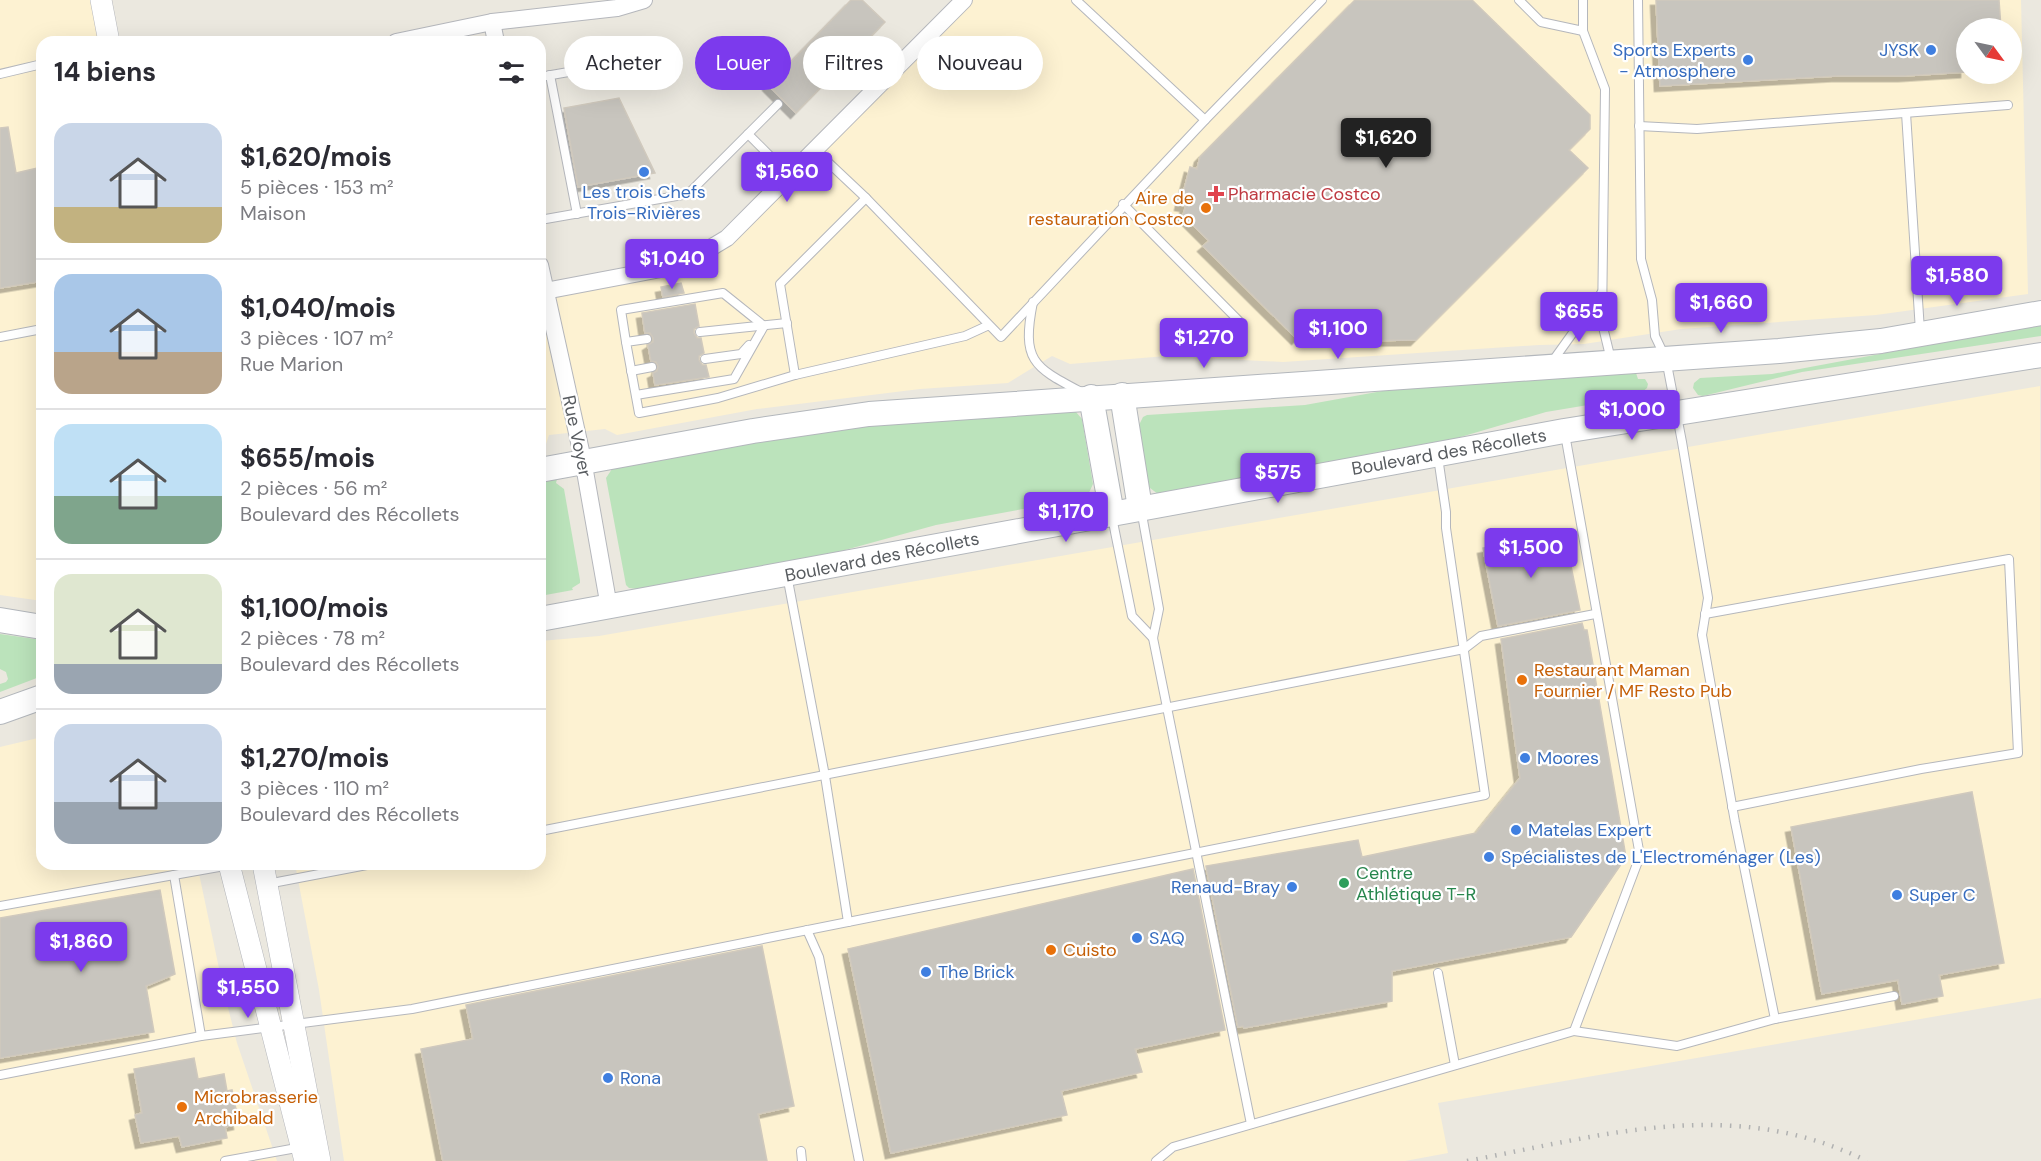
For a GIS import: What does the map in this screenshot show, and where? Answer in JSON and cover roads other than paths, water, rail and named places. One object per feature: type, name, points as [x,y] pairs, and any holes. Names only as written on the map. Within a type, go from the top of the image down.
[{"type":"main road","points":[[546,469],[583,460],[843,416],[1779,351],[1872,342],[2041,313]]},
{"type":"main road","name":"Boulevard des Récollets","points":[[546,618],[1564,431],[2041,355]]},
{"type":"main road","points":[[1122,395],[1140,508]]},
{"type":"main road","points":[[1091,397],[1112,514]]},
{"type":"main road","points":[[0,620],[36,626]]},
{"type":"main road","points":[[0,712],[36,700]]},
{"type":"street","points":[[101,0],[108,36]]},
{"type":"street","points":[[425,36],[492,22],[617,8],[644,0]]},
{"type":"street","points":[[546,291],[682,265],[727,238],[964,0]]},
{"type":"street","points":[[492,22],[495,36]]},
{"type":"street","name":"Rue Voyer","points":[[546,295],[583,460],[609,607]]},
{"type":"street","points":[[231,870],[270,1028],[311,1153]]},
{"type":"street","points":[[265,874],[295,1025],[311,1153]]},
{"type":"lane","points":[[1076,0],[1205,120]]},
{"type":"lane","points":[[815,150],[866,198],[1001,337],[1123,204],[1322,0]]},
{"type":"lane","points":[[1519,0],[1541,22],[1583,31]]},
{"type":"lane","points":[[1582,0],[1583,31],[1605,89],[1602,330],[1612,362]]},
{"type":"lane","points":[[1638,0],[1641,260],[1652,300],[1655,336],[1666,359],[1682,442],[1708,598],[1702,635],[1732,807],[1775,1019]]},
{"type":"lane","points":[[0,74],[36,65]]},
{"type":"lane","points":[[546,76],[564,73]]},
{"type":"lane","points":[[550,75],[577,214]]},
{"type":"lane","points":[[546,219],[688,194],[778,104]]},
{"type":"lane","points":[[1639,126],[1697,129],[2008,105]]},
{"type":"lane","points":[[1906,113],[1920,334]]},
{"type":"lane","points":[[748,134],[790,176]]},
{"type":"lane","points":[[795,375],[780,284],[866,198]]},
{"type":"lane","points":[[1123,204],[1242,324]]},
{"type":"lane","points":[[1549,366],[1602,291]]},
{"type":"lane","points":[[764,326],[723,293],[621,310],[639,413],[718,398],[795,375],[965,336],[989,325]]},
{"type":"lane","points":[[1033,302],[1028,335],[1030,352],[1035,362],[1044,372],[1091,397]]},
{"type":"lane","points":[[700,332],[787,323]]},
{"type":"lane","points":[[705,359],[741,354],[764,326]]},
{"type":"lane","points":[[636,395],[734,378],[764,326]]},
{"type":"lane","points":[[0,337],[36,330]]},
{"type":"lane","points":[[626,342],[647,339]]},
{"type":"lane","points":[[631,371],[652,367]]},
{"type":"lane","points":[[1564,431],[1640,856],[1574,1031]]},
{"type":"lane","points":[[0,1075],[201,1036],[412,1009],[1485,795],[1446,528],[1438,454]]},
{"type":"lane","points":[[1140,508],[1159,609],[1153,638],[1251,1124]]},
{"type":"lane","points":[[1112,514],[1132,616],[1153,638]]},
{"type":"lane","points":[[1706,614],[2009,559],[2018,753],[1921,769],[1732,807]]},
{"type":"lane","points":[[787,575],[825,776],[848,922]]},
{"type":"lane","points":[[546,830],[1464,649],[1481,636],[1595,614]]},
{"type":"lane","points":[[0,906],[202,870]]},
{"type":"lane","points":[[265,874],[308,870]]},
{"type":"lane","points":[[174,875],[201,1036]]},
{"type":"lane","points":[[807,930],[819,957],[859,1161]]},
{"type":"lane","points":[[1438,972],[1455,1065]]},
{"type":"lane","points":[[1156,1161],[1173,1147],[1574,1031],[1677,1046],[1775,1019],[1894,996]]},
{"type":"lane","points":[[801,1151],[802,1161]]},
{"type":"lane","points":[[225,1161],[311,1153]]},
{"type":"railway","points":[[1467,1161],[1619,1132],[1668,1126],[1718,1125],[1767,1130],[1817,1141],[1867,1161]]},
{"type":"place","name":"JYSK","points":[[1931,50]]},
{"type":"place","name":"Sports Experts - Atmosphere","points":[[1748,60]]},
{"type":"place","name":"Les trois Chefs Trois-Rivières","points":[[644,172]]},
{"type":"place","name":"Pharmacie Costco","points":[[1216,194]]},
{"type":"place","name":"Aire de restauration Costco","points":[[1206,208]]},
{"type":"place","name":"Restaurant Maman Fournier / MF Resto Pub","points":[[1522,680]]},
{"type":"place","name":"Moores","points":[[1525,758]]},
{"type":"place","name":"Matelas Expert","points":[[1516,830]]},
{"type":"place","name":"Spécialistes de L'Electroménager (Les)","points":[[1489,857]]},
{"type":"place","name":"Centre Athlétique T-R","points":[[1344,883]]},
{"type":"place","name":"Renaud-Bray","points":[[1292,887]]},
{"type":"place","name":"Super C","points":[[1897,895]]},
{"type":"place","name":"SAQ","points":[[1137,938]]},
{"type":"place","name":"Cuisto","points":[[1051,950]]},
{"type":"place","name":"The Brick","points":[[926,972]]},
{"type":"place","name":"Rona","points":[[608,1078]]},
{"type":"place","name":"Microbrasserie Archibald","points":[[182,1107]]}]
